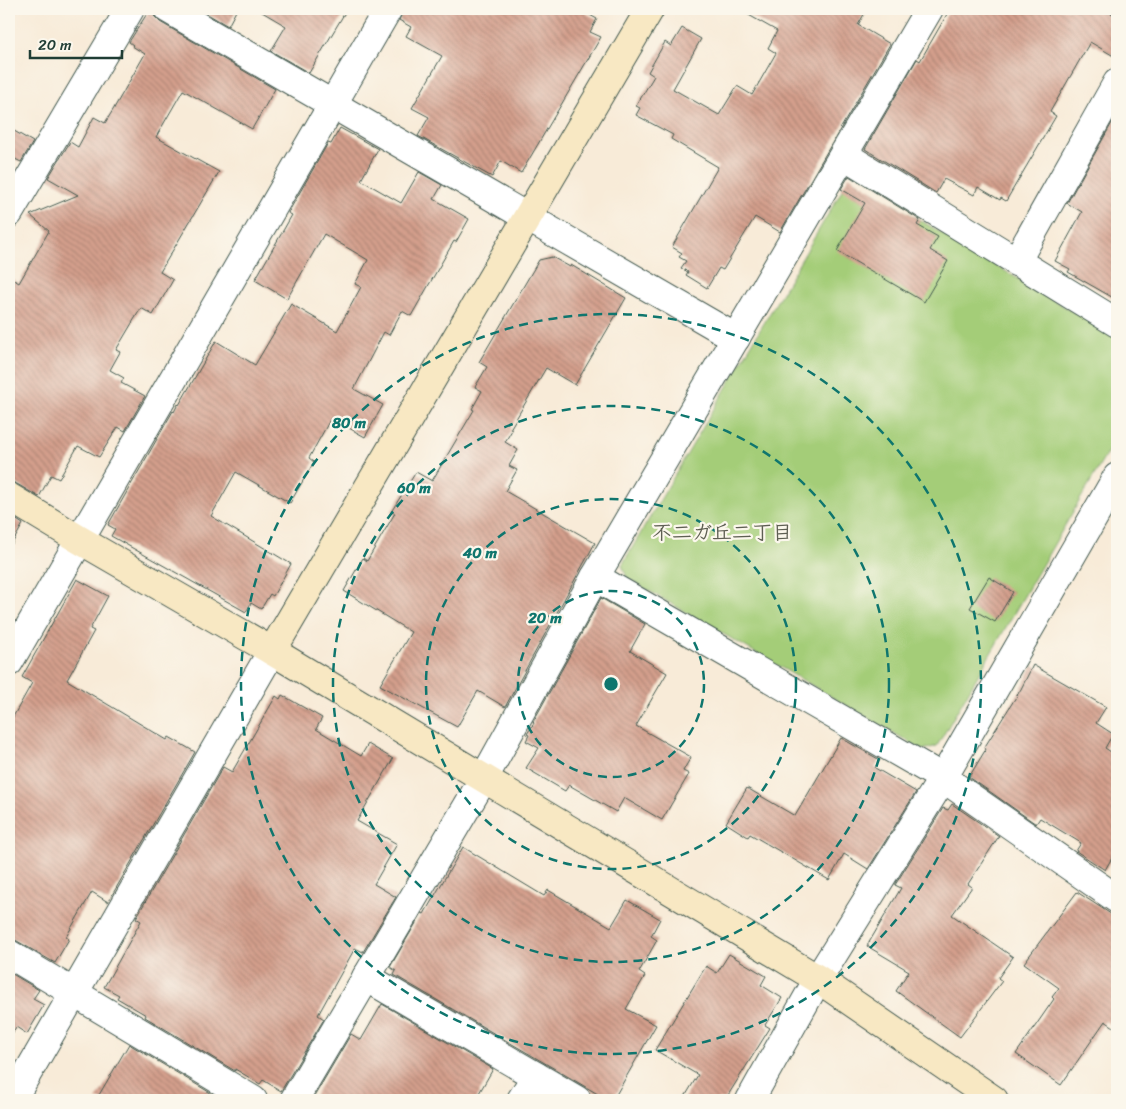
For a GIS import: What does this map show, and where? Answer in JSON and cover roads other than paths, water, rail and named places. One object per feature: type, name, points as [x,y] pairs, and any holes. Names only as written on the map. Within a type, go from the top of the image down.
[{"type":"street","points":[[9,213],[130,9]]},
{"type":"street","points":[[168,9],[736,338]]},
{"type":"street","points":[[9,662],[388,9]]},
{"type":"street","points":[[12,1100],[272,651],[650,9]]},
{"type":"street","points":[[294,1100],[484,778],[596,577],[929,9]]},
{"type":"street","points":[[1016,262],[1117,83]]},
{"type":"street","points":[[844,155],[1117,323]]},
{"type":"street","points":[[750,1100],[818,979],[943,778],[1117,477]]},
{"type":"street","points":[[9,497],[272,651],[818,979],[994,1100]]},
{"type":"street","points":[[596,577],[943,778],[1116,895]]},
{"type":"street","points":[[9,954],[253,1100]]},
{"type":"street","points":[[366,978],[577,1100]]},
{"type":"street","points":[[522,1100],[536,1076]]},
{"type":"district","name":"不二ガ丘二丁目","points":[[722,532]]}]
